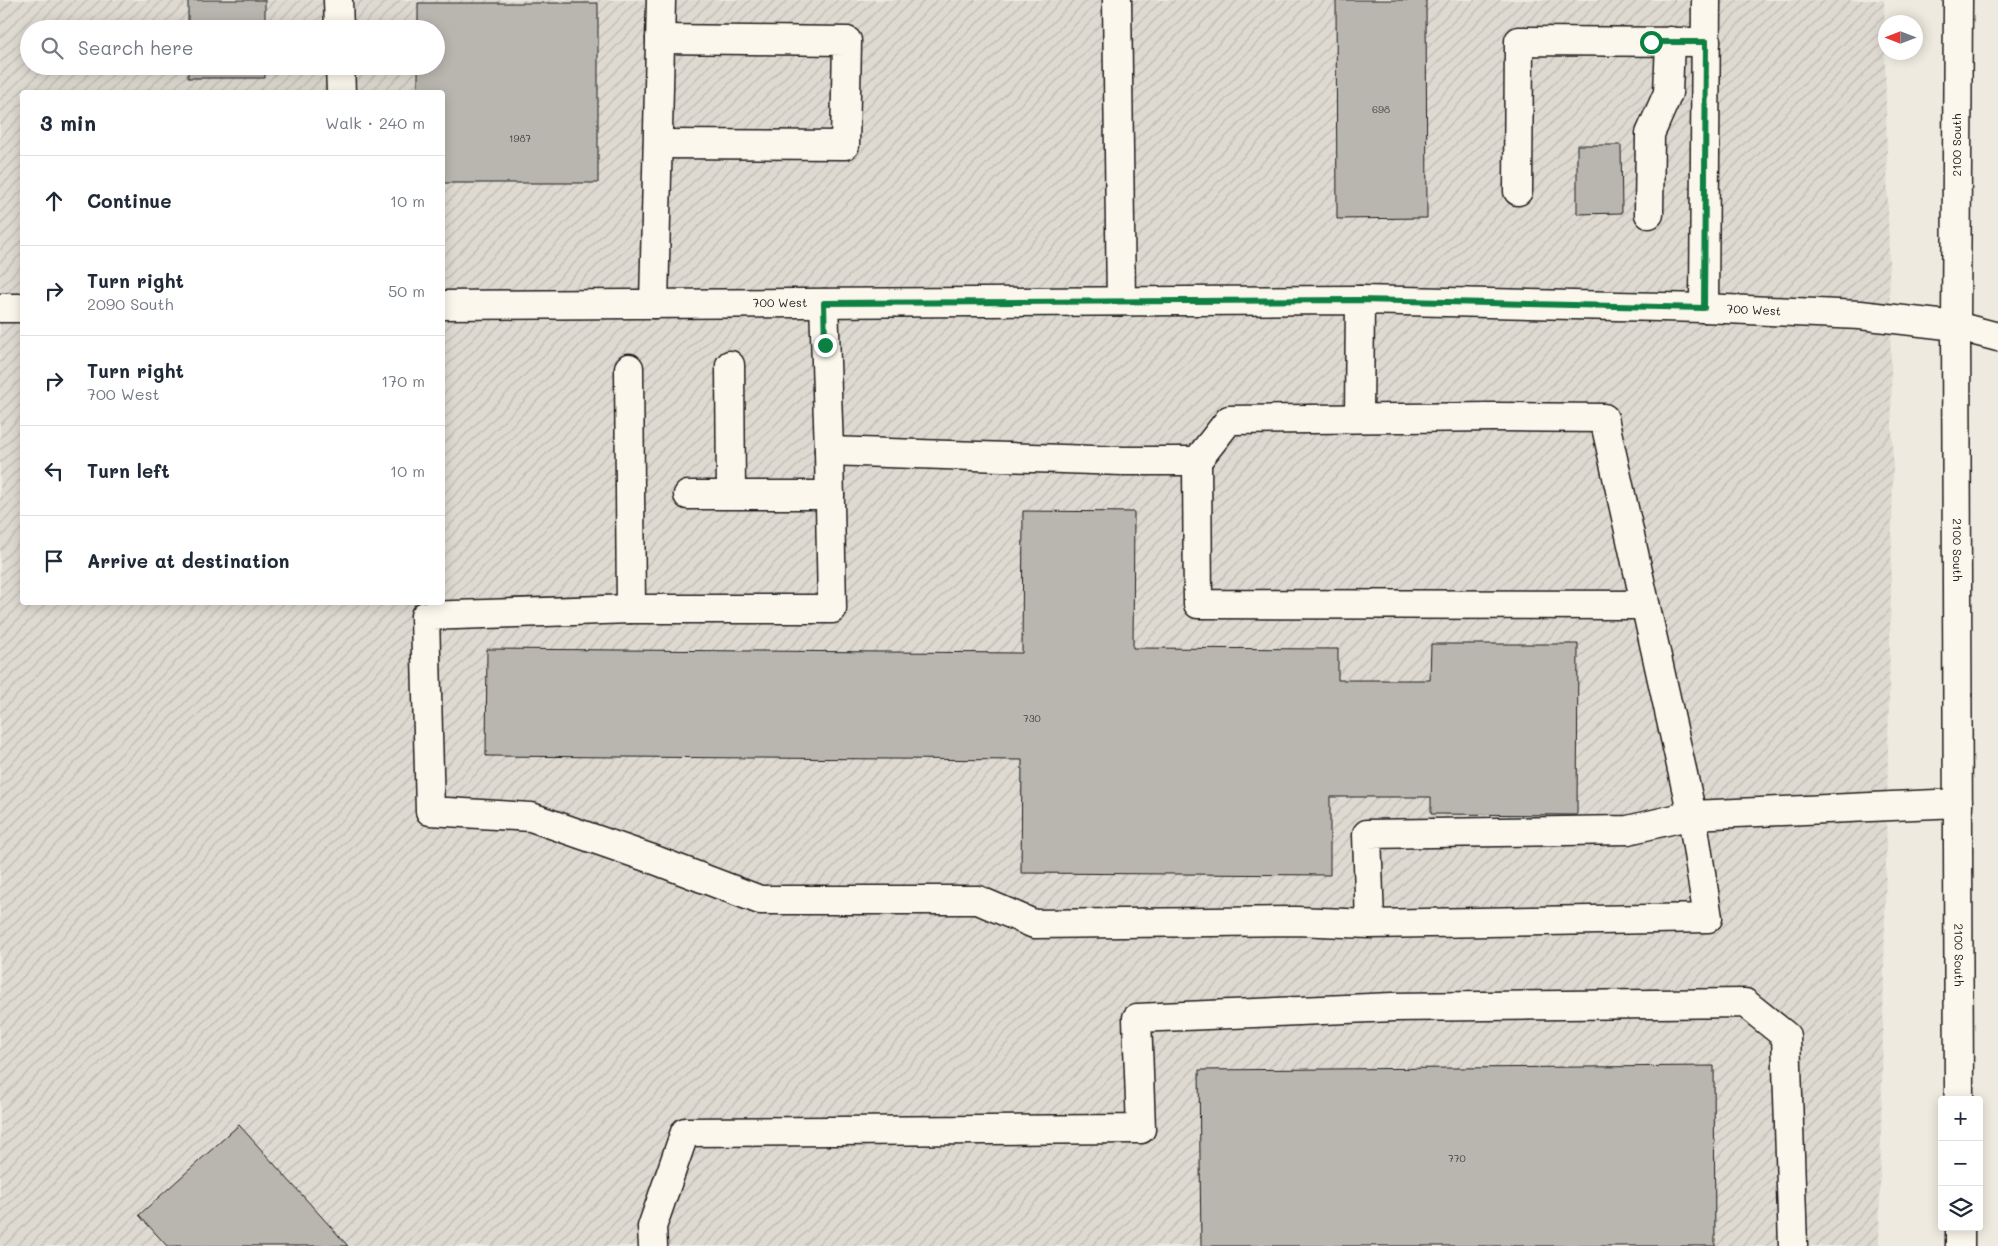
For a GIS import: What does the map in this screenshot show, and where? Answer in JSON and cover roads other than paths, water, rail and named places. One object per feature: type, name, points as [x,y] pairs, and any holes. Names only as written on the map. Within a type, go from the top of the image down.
[{"type":"main road","points":[[338,0],[339,20]]},
{"type":"main road","points":[[654,304],[661,0]]},
{"type":"main road","points":[[1117,0],[1121,301]]},
{"type":"main road","points":[[1704,308],[1706,0]]},
{"type":"main road","name":"2100 South","points":[[1958,0],[1956,326],[1959,1096]]},
{"type":"main road","points":[[658,144],[845,145],[846,41],[660,39]]},
{"type":"main road","points":[[1518,191],[1519,41],[1706,42]]},
{"type":"main road","points":[[1649,214],[1650,134],[1668,93],[1670,41]]},
{"type":"main road","points":[[340,75],[341,90]]},
{"type":"main road","points":[[1359,418],[1360,300]]},
{"type":"main road","name":"700 West","points":[[445,305],[1360,300],[1704,308],[1860,314],[1956,326],[1998,337]]},
{"type":"main road","points":[[824,303],[832,608],[631,609],[425,616],[430,811],[531,817],[655,860],[760,900],[978,900],[1034,924],[1296,921],[1370,924],[1708,918],[1692,814],[1644,605],[1604,418],[1229,420],[1197,461],[1198,604],[1644,605]]},
{"type":"main road","points":[[0,308],[20,308]]},
{"type":"main road","points":[[730,365],[731,494]]},
{"type":"main road","points":[[629,368],[631,609]]},
{"type":"main road","points":[[829,451],[1123,461],[1197,461]]},
{"type":"main road","points":[[688,495],[830,495]]},
{"type":"main road","points":[[1370,924],[1367,834],[1628,830],[1692,814],[1958,803]]},
{"type":"main road","points":[[653,1246],[652,1227],[685,1132],[1141,1129],[1137,1018],[1392,1007],[1745,1003],[1786,1036],[1793,1246]]},
{"type":"main road","points":[[1960,1231],[1960,1246]]}]
